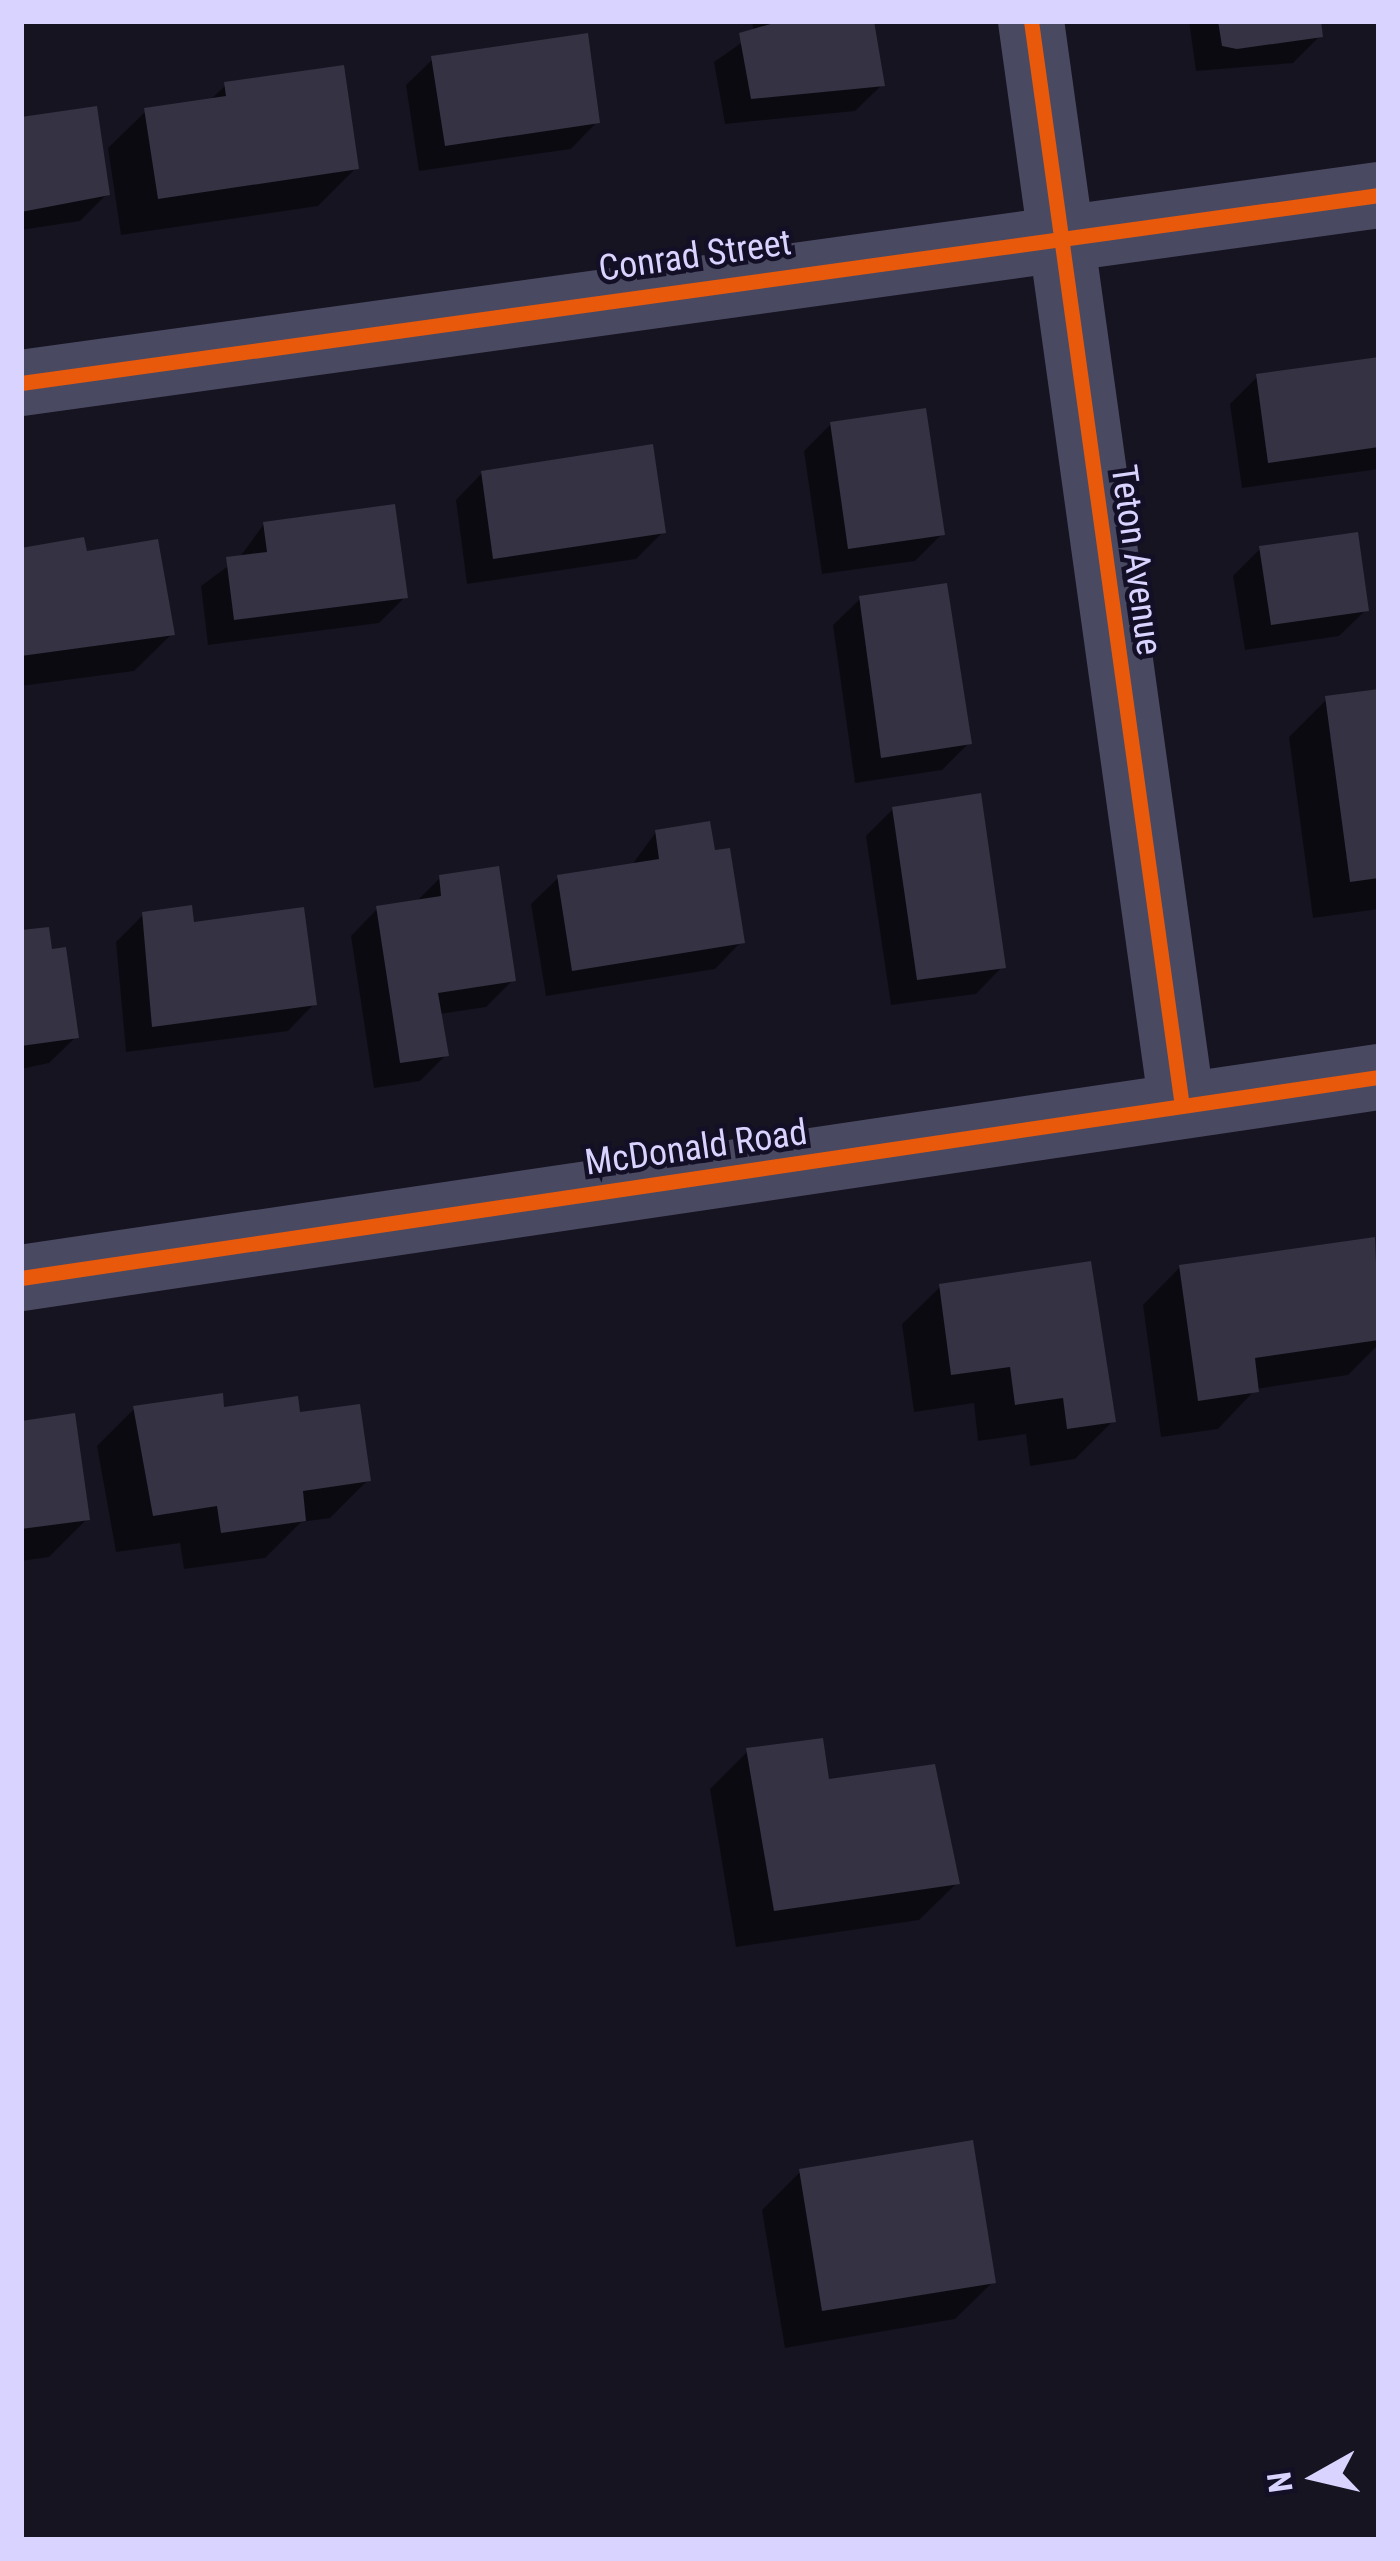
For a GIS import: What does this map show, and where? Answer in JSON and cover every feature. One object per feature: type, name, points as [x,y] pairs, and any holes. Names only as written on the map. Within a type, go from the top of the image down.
[{"type":"street","name":"Teton Avenue","points":[[1031,21],[1182,1106]]},
{"type":"street","name":"Conrad Street","points":[[21,383],[1061,234],[1379,196]]},
{"type":"street","name":"McDonald Road","points":[[21,1278],[1379,1077]]},
{"type":"building","points":[[781,21],[874,21],[885,86],[751,99],[739,33]]},
{"type":"building","points":[[1218,21],[1321,21],[1323,37],[1237,49],[1222,46]]},
{"type":"building","points":[[588,33],[600,123],[445,146],[431,56]]},
{"type":"building","points":[[344,65],[359,169],[158,199],[144,108],[226,96],[224,82]]},
{"type":"building","points":[[97,106],[110,195],[21,212],[21,117]]},
{"type":"building","points":[[1379,357],[1379,447],[1268,463],[1256,374]]},
{"type":"building","points":[[926,408],[945,535],[848,549],[830,422]]},
{"type":"building","points":[[653,444],[666,533],[493,559],[481,471]]},
{"type":"building","points":[[395,504],[408,598],[234,620],[226,557],[267,552],[263,522]]},
{"type":"building","points":[[1358,532],[1369,611],[1271,625],[1259,546]]},
{"type":"building","points":[[84,537],[87,551],[158,539],[175,635],[21,656],[21,548]]},
{"type":"building","points":[[947,583],[972,744],[881,758],[859,596]]},
{"type":"building","points":[[1379,689],[1379,878],[1350,882],[1325,696]]},
{"type":"building","points":[[981,793],[1006,968],[917,980],[892,807]]},
{"type":"building","points":[[710,821],[715,850],[730,848],[745,943],[572,971],[557,875],[659,859],[655,830]]},
{"type":"building","points":[[499,866],[516,981],[438,993],[449,1056],[400,1063],[376,906],[441,896],[439,875]]},
{"type":"building","points":[[192,905],[194,922],[304,907],[317,1005],[152,1027],[142,912]]},
{"type":"building","points":[[49,927],[52,949],[66,947],[79,1038],[21,1046],[21,930]]},
{"type":"building","points":[[1375,1237],[1379,1340],[1255,1358],[1259,1392],[1198,1401],[1179,1265]]},
{"type":"building","points":[[1091,1261],[1116,1422],[1067,1429],[1063,1398],[1015,1405],[1010,1367],[951,1375],[939,1284]]},
{"type":"building","points":[[223,1393],[224,1407],[298,1396],[300,1412],[360,1404],[371,1481],[303,1491],[306,1521],[221,1533],[217,1506],[153,1516],[133,1406]]},
{"type":"building","points":[[75,1413],[90,1520],[21,1529],[21,1421]]},
{"type":"building","points":[[823,1738],[829,1779],[935,1764],[960,1884],[774,1911],[746,1748]]},
{"type":"building","points":[[973,2140],[996,2283],[822,2311],[799,2169]]},
{"type":"cycle path","points":[[1031,21],[1182,1106]]},
{"type":"cycle path","points":[[21,383],[1379,195]]},
{"type":"cycle path","points":[[21,1278],[1379,1077]]}]
